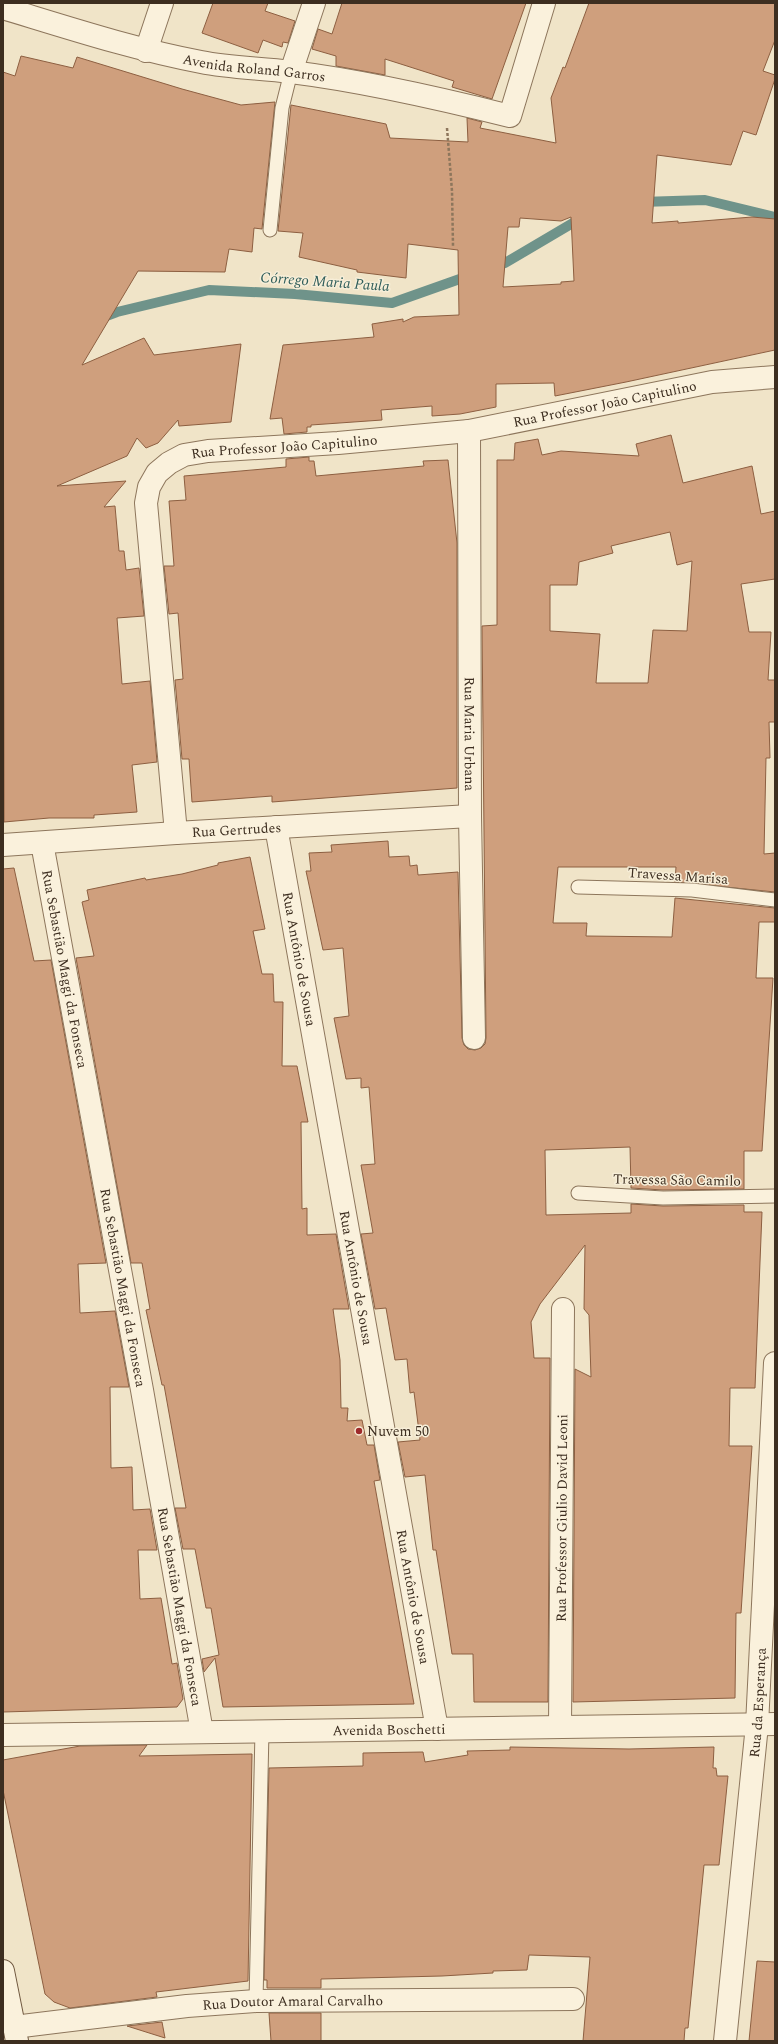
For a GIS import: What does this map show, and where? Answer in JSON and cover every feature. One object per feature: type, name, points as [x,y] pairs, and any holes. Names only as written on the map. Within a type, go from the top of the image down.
[{"type":"street","points":[[146,51],[162,3]]},
{"type":"street","points":[[291,72],[314,3]]},
{"type":"street","name":"Avenida Roland Garros","points":[[3,8],[146,51],[203,63],[291,72],[444,100],[510,116],[544,3]]},
{"type":"street","name":"Rua Professor João Capitulino","points":[[176,833],[146,503],[149,487],[157,473],[169,463],[184,455],[208,451],[338,443],[469,430],[712,382],[775,377]]},
{"type":"street","name":"Rua Maria Urbana","points":[[469,430],[470,816],[474,1038]]},
{"type":"street","name":"Rua Gertrudes","points":[[3,845],[176,833],[470,816]]},
{"type":"street","name":"Rua Antônio de Sousa","points":[[276,827],[437,1729]]},
{"type":"street","name":"Rua Sebastião Maggi da Fonseca","points":[[42,843],[144,1398],[202,1732]]},
{"type":"street","name":"Rua Professor Giulio David Leoni","points":[[560,1727],[563,1309]]},
{"type":"street","name":"Rua da Esperança","points":[[725,2041],[766,1724],[775,1363]]},
{"type":"street","name":"Avenida Boschetti","points":[[3,1735],[766,1724]]},
{"type":"street","points":[[3,1971],[15,2034]]},
{"type":"street","name":"Rua Doutor Amaral Carvalho","points":[[15,2034],[188,2006],[256,2001],[573,1999]]},
{"type":"lane","points":[[270,230],[282,108],[291,72]]},
{"type":"lane","name":"Travessa Marisa","points":[[578,887],[692,890],[775,900]]},
{"type":"lane","name":"Travessa São Camilo","points":[[578,1193],[663,1198],[775,1196]]},
{"type":"lane","points":[[256,2001],[262,1731]]},
{"type":"path","points":[[444,100],[452,191],[452,246]]},
{"type":"building","points":[[213,3],[268,3],[265,11],[295,21],[288,43],[283,42],[282,47],[263,40],[258,53],[202,33]]},
{"type":"building","points":[[342,3],[526,3],[492,99],[452,87],[454,81],[385,59],[385,75],[336,66],[336,56],[312,49],[318,29],[332,34]]},
{"type":"building","points":[[589,3],[775,3],[775,40],[763,71],[775,75],[775,79],[756,135],[743,131],[731,165],[657,155],[652,223],[678,221],[678,223],[752,217],[775,219],[775,350],[555,396],[554,383],[496,384],[496,407],[460,414],[432,416],[432,406],[381,410],[382,420],[311,425],[311,427],[307,427],[307,432],[284,434],[282,418],[270,419],[283,345],[374,337],[372,324],[403,319],[403,322],[414,317],[459,315],[458,250],[408,244],[406,278],[357,272],[357,270],[299,257],[303,233],[278,231],[291,105],[386,124],[390,138],[468,142],[467,118],[482,122],[480,128],[556,143],[551,98],[563,67],[565,68]],"holes":[[[571,217],[574,281],[561,282],[561,284],[503,287],[508,227],[519,227],[520,218],[561,221]]]},
{"type":"building","points":[[21,56],[73,68],[77,57],[182,89],[241,105],[275,102],[262,229],[254,228],[252,252],[229,249],[225,272],[138,271],[82,365],[144,338],[154,355],[241,344],[231,422],[179,426],[178,420],[158,443],[146,448],[137,438],[127,456],[57,486],[126,481],[104,507],[115,506],[119,551],[124,551],[126,570],[139,568],[144,616],[117,618],[122,684],[150,681],[157,762],[132,765],[137,812],[94,815],[94,818],[49,818],[4,822],[3,72],[15,76]]},
{"type":"building","points":[[671,435],[683,483],[752,466],[761,514],[775,511],[775,579],[741,584],[749,632],[771,632],[768,680],[775,680],[775,722],[769,722],[770,758],[766,758],[764,854],[775,853],[775,892],[675,882],[676,867],[558,867],[553,923],[587,923],[586,936],[672,937],[675,898],[775,908],[775,922],[759,922],[756,978],[773,978],[762,1151],[744,1151],[744,1189],[663,1190],[631,1188],[630,1147],[545,1150],[546,1215],[631,1213],[631,1204],[663,1206],[744,1205],[744,1212],[762,1212],[755,1388],[730,1388],[729,1446],[752,1446],[741,1613],[736,1613],[735,1698],[573,1702],[575,1369],[591,1377],[589,1315],[584,1309],[585,1245],[540,1304],[531,1322],[534,1358],[550,1358],[548,1702],[474,1702],[473,1654],[452,1654],[436,1550],[433,1550],[425,1475],[405,1477],[398,1442],[420,1440],[414,1392],[410,1393],[407,1359],[395,1360],[386,1308],[375,1309],[361,1234],[373,1233],[361,1165],[375,1164],[369,1087],[361,1088],[361,1078],[346,1079],[334,1018],[349,1016],[343,948],[323,950],[306,871],[311,871],[309,853],[332,852],[331,845],[388,841],[389,857],[409,856],[410,866],[417,865],[418,875],[458,872],[462,1038],[464,1045],[468,1049],[475,1050],[481,1048],[485,1044],[482,626],[497,625],[497,460],[514,460],[515,443],[538,439],[542,455],[561,451],[639,456],[636,444]],"holes":[[[670,532],[677,565],[692,561],[687,631],[653,630],[648,683],[596,683],[600,634],[550,631],[550,585],[577,585],[579,562],[613,553],[611,546]]]},
{"type":"building","points":[[309,457],[309,461],[314,461],[316,476],[424,466],[423,461],[448,460],[457,543],[457,788],[272,802],[272,796],[192,802],[189,759],[182,759],[175,680],[183,679],[178,613],[169,614],[164,566],[174,566],[169,501],[186,500],[184,476],[286,467],[286,459]]},
{"type":"building","points":[[250,857],[265,929],[253,931],[262,974],[273,974],[274,1002],[283,1002],[282,1066],[297,1066],[308,1122],[301,1122],[302,1209],[307,1208],[307,1235],[336,1234],[349,1309],[333,1309],[340,1360],[341,1408],[348,1408],[347,1421],[362,1420],[367,1445],[374,1445],[380,1480],[374,1481],[414,1704],[223,1707],[215,1658],[204,1672],[202,1659],[219,1655],[211,1608],[206,1608],[195,1549],[183,1549],[175,1508],[186,1508],[164,1385],[162,1385],[146,1310],[150,1309],[142,1263],[131,1263],[76,958],[94,956],[82,902],[89,900],[87,890],[145,878],[146,880],[182,874],[218,865],[218,863]]},
{"type":"building","points":[[14,868],[34,961],[51,960],[106,1263],[78,1264],[80,1313],[115,1311],[129,1387],[110,1387],[111,1468],[132,1467],[133,1510],[150,1509],[157,1550],[138,1550],[140,1599],[161,1598],[172,1664],[177,1663],[183,1699],[177,1707],[3,1712],[3,869]]},
{"type":"building","points":[[147,1745],[139,1756],[252,1754],[248,1981],[156,1992],[157,1997],[70,2008],[54,2002],[45,1994],[3,1790],[3,1760],[80,1746]]},
{"type":"building","points":[[510,1747],[629,1749],[714,1747],[713,1768],[716,1768],[717,1776],[728,1776],[719,1865],[704,1865],[688,2028],[685,2028],[684,2041],[583,2041],[590,1957],[529,1955],[527,1970],[493,1971],[493,1973],[442,1976],[321,1979],[321,1988],[267,1988],[267,1980],[264,1980],[269,1768],[363,1766],[363,1753],[423,1752],[425,1762],[468,1755],[467,1751],[510,1750]]},
{"type":"building","points":[[757,1961],[775,1962],[775,2041],[749,2041]]},
{"type":"building","points":[[269,2013],[321,2013],[321,2041],[271,2041]]},
{"type":"building","points":[[162,2022],[165,2038],[127,2026]]},
{"type":"waterway","name":"Córrego Maria Paula","points":[[641,202],[705,200],[775,217]]},
{"type":"waterway","name":"Córrego Maria Paula","points":[[492,267],[505,263],[583,217]]},
{"type":"waterway","name":"Córrego Maria Paula","points":[[101,318],[117,312],[209,290],[295,294],[392,303],[471,275]]},
{"type":"place","name":"Nuvem 50","points":[[359,1431]]}]
